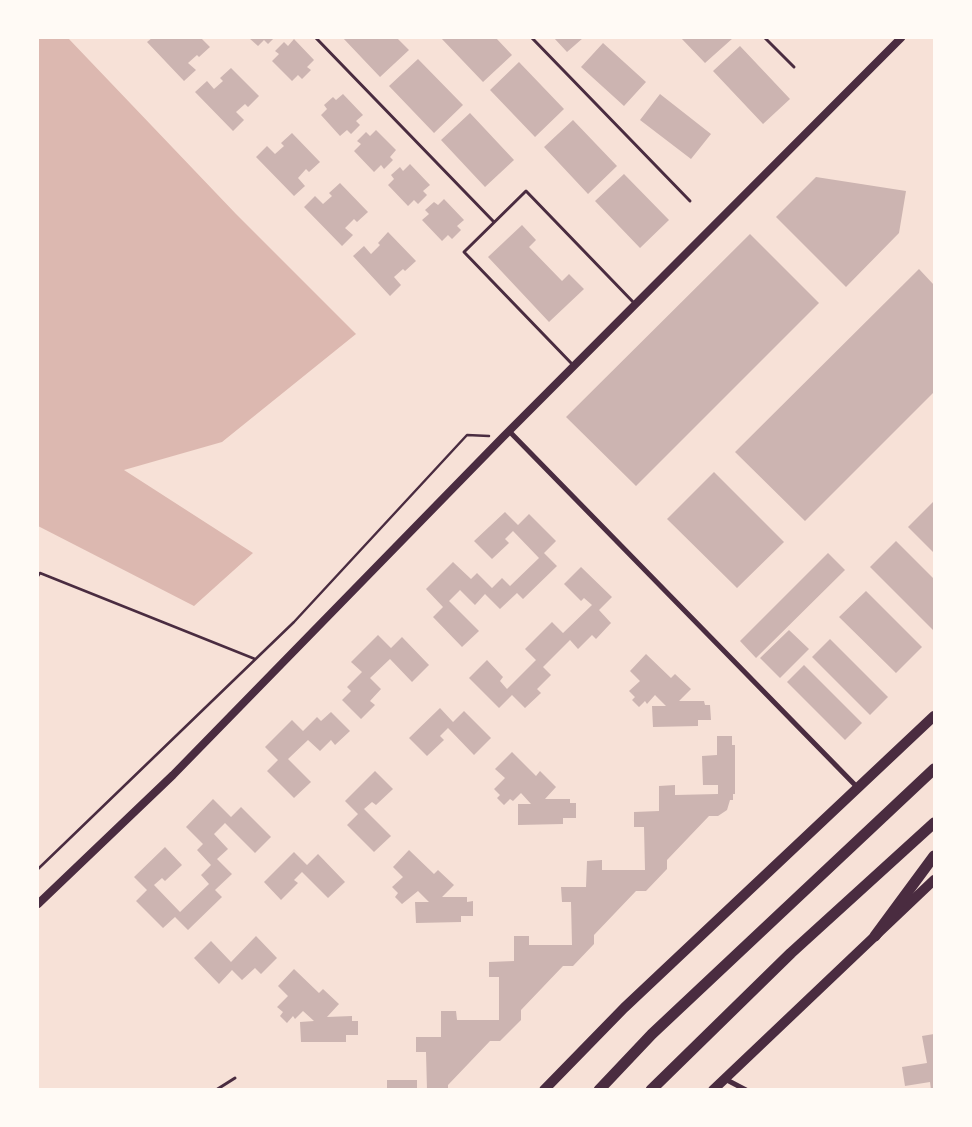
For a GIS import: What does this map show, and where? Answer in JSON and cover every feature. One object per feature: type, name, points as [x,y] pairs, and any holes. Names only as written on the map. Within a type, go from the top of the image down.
[{"type":"highway","points":[[599,1090],[652,1034],[934,769]]},
{"type":"highway","points":[[651,1090],[791,953],[934,823]]},
{"type":"highway","points":[[876,936],[934,856]]},
{"type":"main road","points":[[544,1090],[624,1008],[934,716]]},
{"type":"main road","points":[[713,1090],[934,880]]},
{"type":"street","points":[[38,904],[173,775],[506,434],[901,38]]},
{"type":"street","points":[[506,434],[858,788]]},
{"type":"street","points":[[725,1078],[746,1090]]},
{"type":"lane","points":[[316,38],[494,222]]},
{"type":"lane","points":[[532,38],[690,200]]},
{"type":"lane","points":[[765,38],[794,67]]},
{"type":"lane","points":[[574,366],[464,252],[526,191],[635,304]]},
{"type":"lane","points":[[216,1090],[235,1078]]},
{"type":"path","points":[[38,869],[300,615],[467,435],[506,434]]},
{"type":"path","points":[[38,576],[40,574],[255,659]]},
{"type":"shaded area","points":[[38,38],[68,38],[236,214],[356,334],[222,442],[124,470],[253,553],[194,606],[38,526]]},
{"type":"building","points":[[152,38],[201,38],[210,47],[199,57],[197,55],[188,63],[196,70],[184,81],[147,42]]},
{"type":"building","points":[[249,38],[274,38],[268,44],[264,40],[258,46]]},
{"type":"building","points":[[343,38],[397,38],[409,50],[380,77]]},
{"type":"building","points":[[441,38],[496,38],[512,55],[483,82]]},
{"type":"building","points":[[554,38],[583,38],[567,52]]},
{"type":"building","points":[[681,38],[733,38],[705,63]]},
{"type":"building","points":[[294,39],[314,60],[307,67],[311,70],[302,79],[298,75],[292,81],[272,61],[279,54],[275,51],[284,42],[288,46]]},
{"type":"building","points":[[603,43],[646,82],[624,106],[581,67]]},
{"type":"building","points":[[740,46],[790,99],[763,124],[713,71]]},
{"type":"building","points":[[418,59],[463,105],[434,133],[389,86]]},
{"type":"building","points":[[519,62],[564,109],[535,137],[490,90]]},
{"type":"building","points":[[231,68],[259,96],[248,107],[245,104],[236,112],[244,120],[233,131],[195,92],[207,81],[214,89],[223,81],[220,78]]},
{"type":"building","points":[[343,94],[363,115],[356,121],[360,125],[351,134],[347,130],[340,136],[321,115],[327,109],[324,105],[333,97],[336,100]]},
{"type":"building","points":[[660,94],[711,134],[691,159],[640,120]]},
{"type":"building","points":[[470,113],[514,160],[485,187],[441,140]]},
{"type":"building","points":[[573,120],[617,166],[588,194],[544,147]]},
{"type":"building","points":[[376,130],[396,150],[390,157],[393,160],[384,169],[381,165],[374,172],[354,151],[361,144],[357,141],[366,132],[370,136]]},
{"type":"building","points":[[292,133],[320,162],[309,172],[306,169],[298,178],[305,186],[294,196],[256,157],[267,146],[275,154],[284,146],[281,143]]},
{"type":"building","points":[[410,164],[430,185],[423,191],[427,195],[418,204],[414,200],[408,206],[388,185],[394,179],[391,175],[400,167],[403,171]]},
{"type":"building","points":[[624,174],[669,220],[640,248],[595,201]]},
{"type":"building","points":[[816,177],[906,191],[899,233],[846,287],[776,217]]},
{"type":"building","points":[[340,183],[368,212],[357,222],[354,219],[345,228],[353,235],[342,246],[304,207],[315,196],[323,204],[332,196],[329,193]]},
{"type":"building","points":[[444,199],[464,220],[457,226],[461,230],[452,239],[448,235],[442,241],[422,220],[429,214],[425,210],[434,202],[438,205]]},
{"type":"building","points":[[522,225],[536,240],[529,247],[562,281],[569,274],[584,289],[549,322],[488,257]]},
{"type":"building","points":[[388,232],[416,261],[405,271],[403,269],[394,277],[401,285],[390,296],[353,256],[364,246],[371,254],[380,245],[378,243]]},
{"type":"building","points":[[750,234],[819,303],[636,486],[566,417]]},
{"type":"building","points":[[919,269],[934,285],[934,392],[805,521],[735,452]]},
{"type":"building","points":[[714,472],[784,542],[737,588],[667,519]]},
{"type":"building","points":[[934,501],[934,553],[908,527]]},
{"type":"building","points":[[505,512],[518,525],[529,514],[556,541],[544,553],[557,566],[523,599],[517,593],[500,609],[485,594],[475,605],[460,590],[449,601],[479,631],[462,647],[433,617],[443,607],[426,589],[453,562],[471,579],[477,573],[492,588],[502,578],[510,586],[539,558],[513,531],[505,539],[509,543],[492,559],[474,541]]},
{"type":"building","points":[[896,541],[934,579],[934,631],[870,567]]},
{"type":"building","points":[[828,553],[845,570],[756,658],[740,641]]},
{"type":"building","points":[[581,567],[612,597],[599,610],[611,623],[596,639],[592,635],[578,649],[570,640],[543,667],[551,675],[537,689],[541,693],[525,708],[512,695],[499,708],[469,678],[487,660],[503,677],[500,681],[507,689],[536,660],[525,649],[552,622],[563,633],[592,605],[584,598],[581,601],[564,584]]},
{"type":"building","points":[[866,591],[922,647],[896,673],[839,617]]},
{"type":"building","points":[[789,630],[809,649],[780,678],[760,658]]},
{"type":"building","points":[[378,635],[391,648],[402,637],[429,665],[412,682],[390,659],[370,678],[381,689],[370,701],[375,705],[361,719],[342,700],[351,691],[347,687],[362,672],[351,662]]},
{"type":"building","points":[[830,639],[888,697],[870,715],[812,657]]},
{"type":"building","points":[[646,654],[671,678],[675,674],[691,689],[679,701],[704,701],[705,705],[710,705],[711,720],[698,720],[698,726],[653,727],[652,706],[666,706],[655,695],[647,704],[645,701],[639,707],[632,700],[635,697],[629,691],[640,681],[630,671]]},
{"type":"building","points":[[804,665],[862,723],[845,740],[787,682]]},
{"type":"building","points":[[440,708],[453,722],[464,711],[491,738],[474,755],[448,728],[440,736],[444,740],[427,756],[409,738]]},
{"type":"building","points":[[331,712],[350,731],[335,745],[331,740],[320,751],[308,740],[288,759],[311,782],[294,798],[267,771],[278,760],[265,747],[292,720],[303,731],[317,717],[321,721]]},
{"type":"building","points":[[717,736],[732,736],[732,745],[735,745],[735,794],[733,794],[733,800],[730,800],[727,810],[718,816],[709,816],[667,860],[667,869],[646,891],[636,891],[594,935],[594,944],[573,966],[563,966],[521,1010],[521,1020],[500,1041],[490,1041],[448,1085],[448,1090],[427,1090],[426,1052],[416,1052],[416,1037],[441,1037],[441,1011],[456,1011],[457,1020],[499,1020],[499,977],[489,977],[489,962],[514,961],[514,936],[529,936],[529,945],[572,945],[571,902],[562,902],[561,887],[586,887],[587,861],[602,860],[602,870],[645,870],[644,827],[634,827],[634,812],[659,811],[659,786],[675,785],[675,795],[718,794],[718,785],[703,785],[702,756],[717,755]]},
{"type":"building","points":[[512,752],[536,776],[540,771],[556,787],[545,799],[570,799],[570,803],[576,803],[576,818],[563,818],[563,824],[518,825],[518,804],[531,804],[521,793],[513,801],[510,799],[504,805],[497,798],[500,795],[494,789],[505,778],[495,769]]},
{"type":"building","points":[[375,771],[393,789],[376,805],[372,802],[364,809],[391,836],[374,852],[347,825],[358,814],[345,801]]},
{"type":"building","points":[[213,799],[231,817],[241,807],[271,837],[255,853],[225,823],[214,834],[228,849],[217,859],[232,874],[215,890],[222,897],[188,930],[175,917],[163,928],[136,901],[147,890],[134,877],[165,847],[182,865],[165,881],[162,878],[154,885],[180,912],[209,884],[201,875],[211,865],[197,850],[203,844],[186,827]]},
{"type":"building","points":[[409,850],[434,874],[438,870],[454,885],[442,897],[467,897],[467,902],[473,901],[473,916],[461,916],[461,922],[416,923],[415,902],[429,902],[418,891],[402,904],[395,897],[398,893],[392,887],[403,877],[393,867]]},
{"type":"building","points":[[294,852],[307,865],[318,854],[345,882],[328,898],[302,872],[294,880],[298,883],[281,900],[264,882]]},
{"type":"building","points":[[256,936],[277,958],[261,974],[255,968],[242,980],[232,970],[219,984],[194,958],[211,941],[231,962]]},
{"type":"building","points":[[294,969],[319,993],[323,989],[339,1004],[327,1017],[352,1016],[352,1021],[358,1021],[358,1035],[346,1035],[346,1042],[301,1042],[300,1022],[314,1021],[303,1011],[295,1019],[293,1016],[287,1023],[280,1016],[283,1012],[277,1007],[288,996],[278,986]]},
{"type":"building","points":[[934,1034],[934,1090],[931,1090],[930,1082],[905,1086],[902,1067],[927,1063],[922,1036]]},
{"type":"building","points":[[387,1080],[417,1080],[417,1090],[387,1090]]}]
